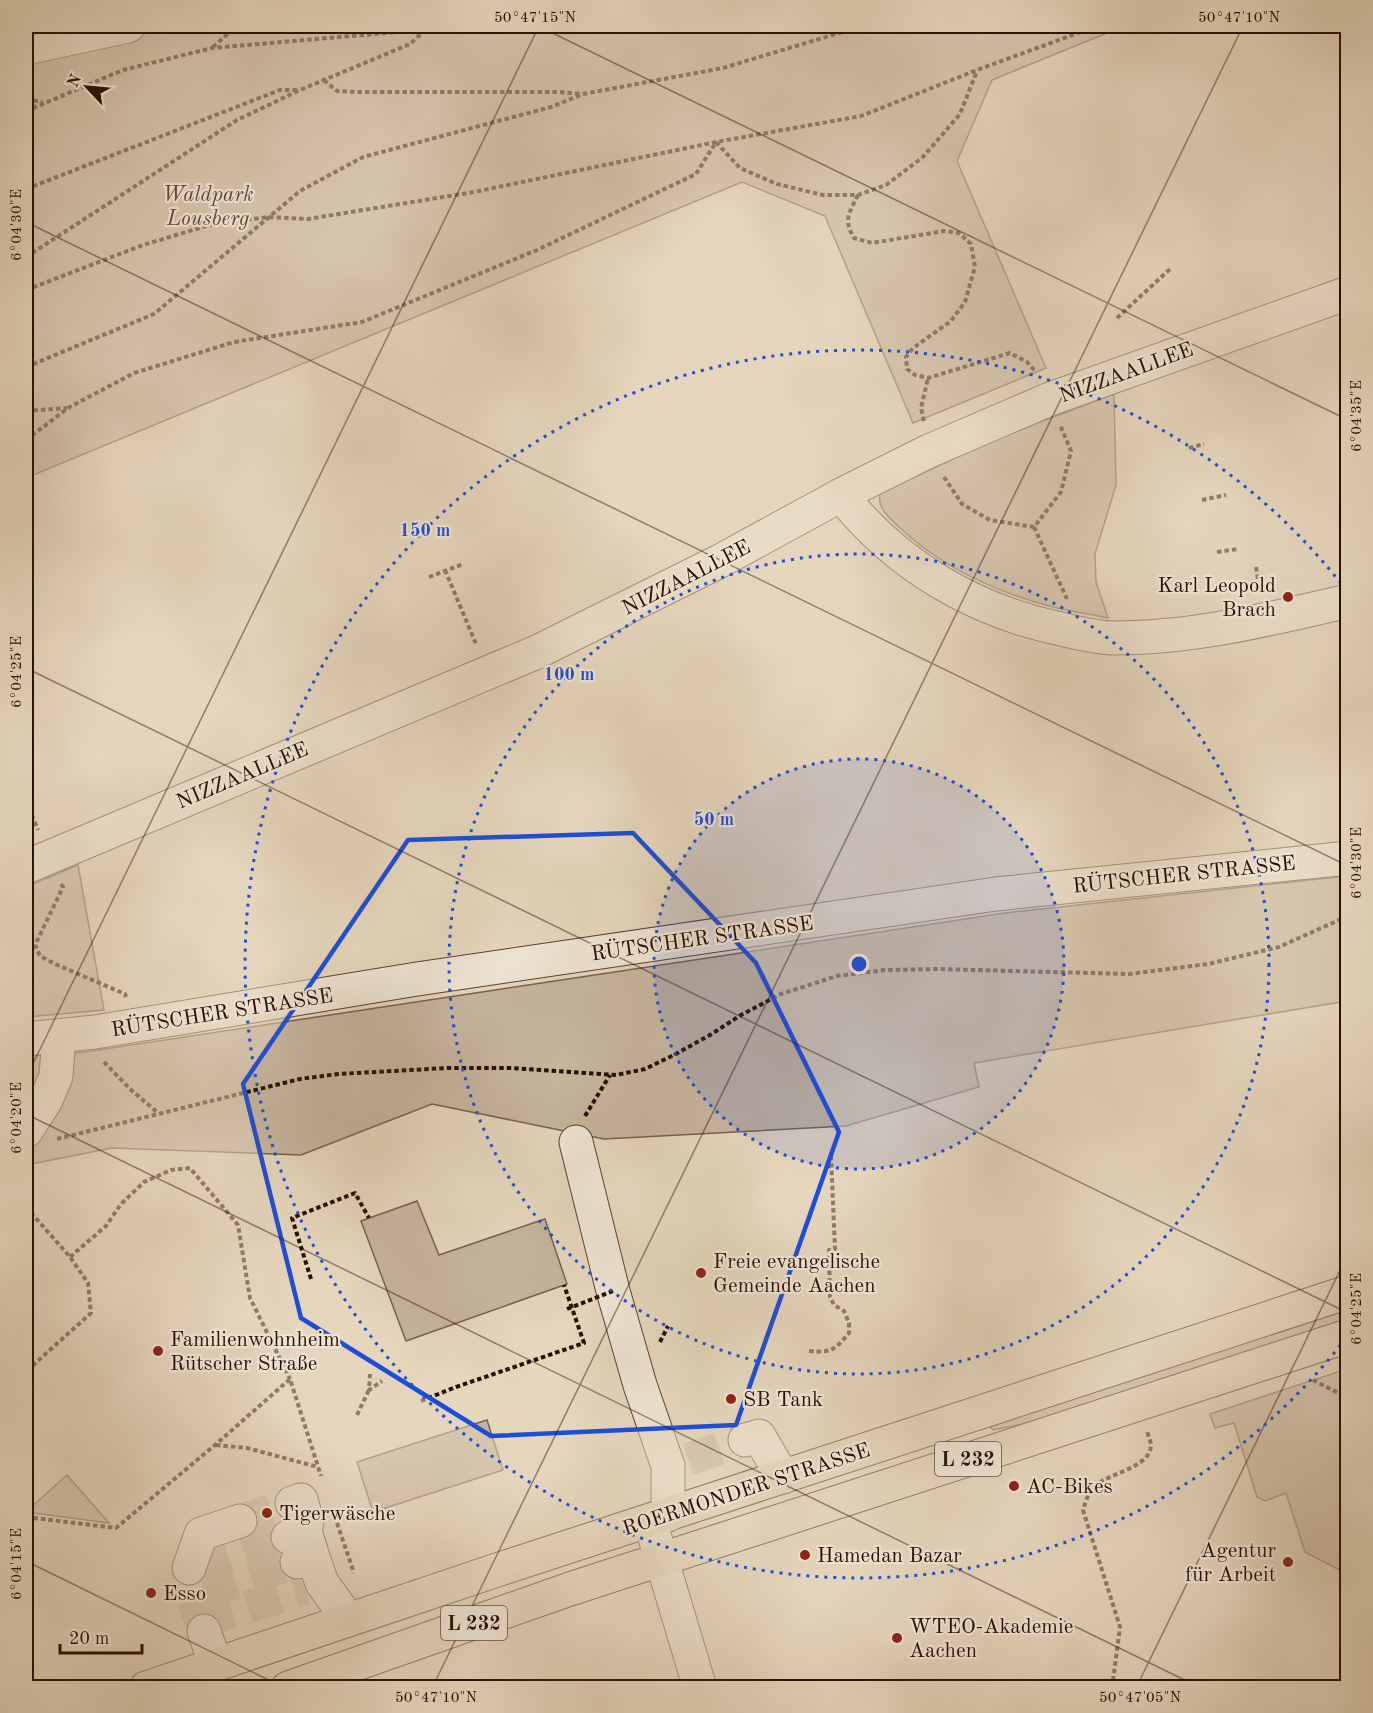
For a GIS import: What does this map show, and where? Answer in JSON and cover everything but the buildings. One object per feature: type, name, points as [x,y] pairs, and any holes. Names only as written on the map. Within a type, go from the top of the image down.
[{"type":"main road","name":"ROERMONDER STRASSE","points":[[146,1688],[348,1619],[1347,1292]]},
{"type":"main road","name":"ROERMONDER STRASSE","points":[[288,1688],[570,1589],[1347,1336]]},
{"type":"street","points":[[26,48],[128,26]]},
{"type":"street","name":"NIZZAALLEE","points":[[37,862],[537,652],[720,561],[1045,387],[1347,293]]},
{"type":"street","points":[[841,495],[859,518],[886,543],[934,579],[963,596],[1038,624],[1083,634],[1112,638],[1208,631],[1347,601]]},
{"type":"street","name":"RÜTSCHER STRASSE","points":[[26,1039],[59,1037],[137,1026],[417,979],[996,894],[1347,858]]},
{"type":"street","points":[[41,1135],[46,1100],[56,1076],[59,1037]]},
{"type":"street","points":[[576,1142],[613,1291],[640,1385],[678,1462],[659,1518],[661,1559],[700,1688]]},
{"type":"street","points":[[745,1440],[759,1436],[783,1477]]},
{"type":"street","points":[[192,1570],[201,1534],[240,1521]]},
{"type":"street","points":[[303,1552],[348,1619]]},
{"type":"street","points":[[204,1631],[215,1663]]},
{"type":"path","points":[[212,48],[230,32],[246,26]]},
{"type":"path","points":[[26,111],[123,70],[212,48],[467,26]]},
{"type":"path","points":[[26,367],[154,315],[300,191],[363,157],[550,107],[583,94],[723,68],[862,26]]},
{"type":"path","points":[[26,290],[143,245],[213,224],[269,217],[308,219],[441,197],[716,142],[861,116],[1097,26]]},
{"type":"path","points":[[26,258],[237,120],[300,90],[411,44],[425,30]]},
{"type":"path","points":[[716,142],[740,168],[777,184],[823,195],[858,195],[885,185],[923,157],[960,114],[977,70]]},
{"type":"path","points":[[324,80],[337,91],[347,92],[583,94]]},
{"type":"path","points":[[26,189],[280,90],[300,90]]},
{"type":"path","points":[[26,99],[43,102]]},
{"type":"path","points":[[26,440],[68,408],[134,373],[234,342],[362,322],[537,250],[696,174],[716,142]]},
{"type":"path","points":[[858,195],[849,213],[847,227],[854,238],[872,243],[944,231],[958,233],[971,244],[975,267],[965,302],[951,321],[913,348],[906,357],[908,369],[915,375],[928,378],[1010,353],[1027,362],[1045,387],[1071,451],[1061,492],[1034,526]]},
{"type":"path","points":[[1117,318],[1170,268]]},
{"type":"path","points":[[925,424],[921,408],[928,378]]},
{"type":"path","points":[[26,411],[68,408]]},
{"type":"path","points":[[1189,448],[1204,444]]},
{"type":"path","points":[[942,475],[962,504],[990,520],[1034,526]]},
{"type":"path","points":[[1202,500],[1226,495]]},
{"type":"path","points":[[1034,526],[1083,634]]},
{"type":"path","points":[[1217,552],[1238,549]]},
{"type":"path","points":[[429,577],[463,564]]},
{"type":"path","points":[[1256,567],[1261,598]]},
{"type":"path","points":[[445,570],[475,641]]},
{"type":"path","points":[[37,862],[63,887],[35,945],[40,956],[125,994],[137,1026]]},
{"type":"path","points":[[41,1135],[158,1113],[300,1078],[447,1068],[511,1068],[610,1075],[645,1069],[781,994],[837,976],[885,970],[937,969],[1129,974],[1208,964],[1279,947],[1347,916]]},
{"type":"path","points":[[95,1032],[98,1056],[130,1089],[158,1113]]},
{"type":"path","points":[[604,1086],[610,1075]]},
{"type":"path","points":[[808,1352],[825,1352],[838,1346],[849,1333],[849,1323],[844,1311],[834,1305],[830,1297],[829,1250],[835,1249],[831,1155]]},
{"type":"path","points":[[70,1257],[106,1226],[121,1204],[144,1182],[171,1170],[190,1168],[238,1225],[250,1298],[290,1379],[318,1469],[247,1448],[215,1445]]},
{"type":"path","points":[[311,1279],[292,1218],[356,1193],[369,1218]]},
{"type":"path","points":[[26,1207],[70,1257],[88,1283],[91,1313],[30,1368],[26,1368]]},
{"type":"path","points":[[421,1401],[585,1343],[564,1285]]},
{"type":"path","points":[[567,1309],[613,1291]]},
{"type":"path","points":[[357,1415],[369,1389],[370,1374]]},
{"type":"path","points":[[26,1517],[116,1528],[290,1379]]},
{"type":"path","points":[[369,1389],[382,1381]]},
{"type":"path","points":[[1112,1688],[1119,1626],[1083,1510],[1088,1496],[1096,1485],[1144,1460],[1149,1453],[1151,1444],[1140,1404]]},
{"type":"path","points":[[1340,1570],[1347,1555]]},
{"type":"path","points":[[349,1557],[352,1565]]},
{"type":"highlighted area","points":[[633,833],[756,963],[839,1132],[736,1425],[491,1436],[301,1318],[243,1084],[408,840]]},
{"type":"green space","name":"Waldpark Lousberg","points":[[26,26],[1124,26],[992,80],[957,161],[1046,368],[913,423],[825,216],[742,182],[26,478]]},
{"type":"green space","points":[[1114,394],[1116,485],[1095,554],[1096,582],[1108,618],[1028,600],[969,576],[950,566],[915,541],[891,520],[880,504],[880,493],[998,438]]},
{"type":"green space","points":[[78,865],[104,1010],[26,1017],[26,887]]},
{"type":"green space","points":[[1347,876],[1347,1001],[974,1063],[979,1087],[846,1126],[604,1139],[432,1104],[301,1155],[112,1148],[26,1165],[26,1056],[85,1052],[1005,913]]},
{"type":"green space","points":[[417,1201],[439,1255],[545,1219],[567,1284],[406,1341],[361,1221]]},
{"type":"green space","points":[[1347,1307],[1347,1319],[1037,1421],[994,1430],[991,1428],[991,1425]]},
{"type":"green space","points":[[1348,1369],[1347,1574],[1305,1552],[1286,1493],[1265,1501],[1257,1497],[1234,1423],[1215,1428],[1210,1414]]},
{"type":"green space","points":[[487,1420],[503,1470],[373,1512],[357,1462]]},
{"type":"green space","points":[[67,1475],[109,1523],[26,1512]]},
{"type":"tunnel","points":[[688,1459],[745,1440]]},
{"type":"tunnel","points":[[240,1521],[292,1503]]},
{"type":"tunnel","points":[[197,1566],[288,1537]]},
{"type":"tunnel","points":[[204,1631],[192,1597],[297,1562]]},
{"type":"tunnel","points":[[201,1622],[305,1589]]},
{"type":"place","name":"Karl Leopold Brach","points":[[1288,597]]},
{"type":"place","name":"Freie evangelische Gemeinde Aachen","points":[[701,1273]]},
{"type":"place","name":"Familienwohnheim Rütscher Straße","points":[[158,1351]]},
{"type":"place","name":"SB Tank","points":[[731,1399]]},
{"type":"place","name":"AC-Bikes","points":[[1014,1486]]},
{"type":"place","name":"Tigerwäsche","points":[[267,1513]]},
{"type":"place","name":"Hamedan Bazar","points":[[805,1555]]},
{"type":"place","name":"Agentur für Arbeit","points":[[1288,1562]]},
{"type":"place","name":"Esso","points":[[151,1593]]},
{"type":"place","name":"WTEO-Akademie Aachen","points":[[897,1638]]}]
